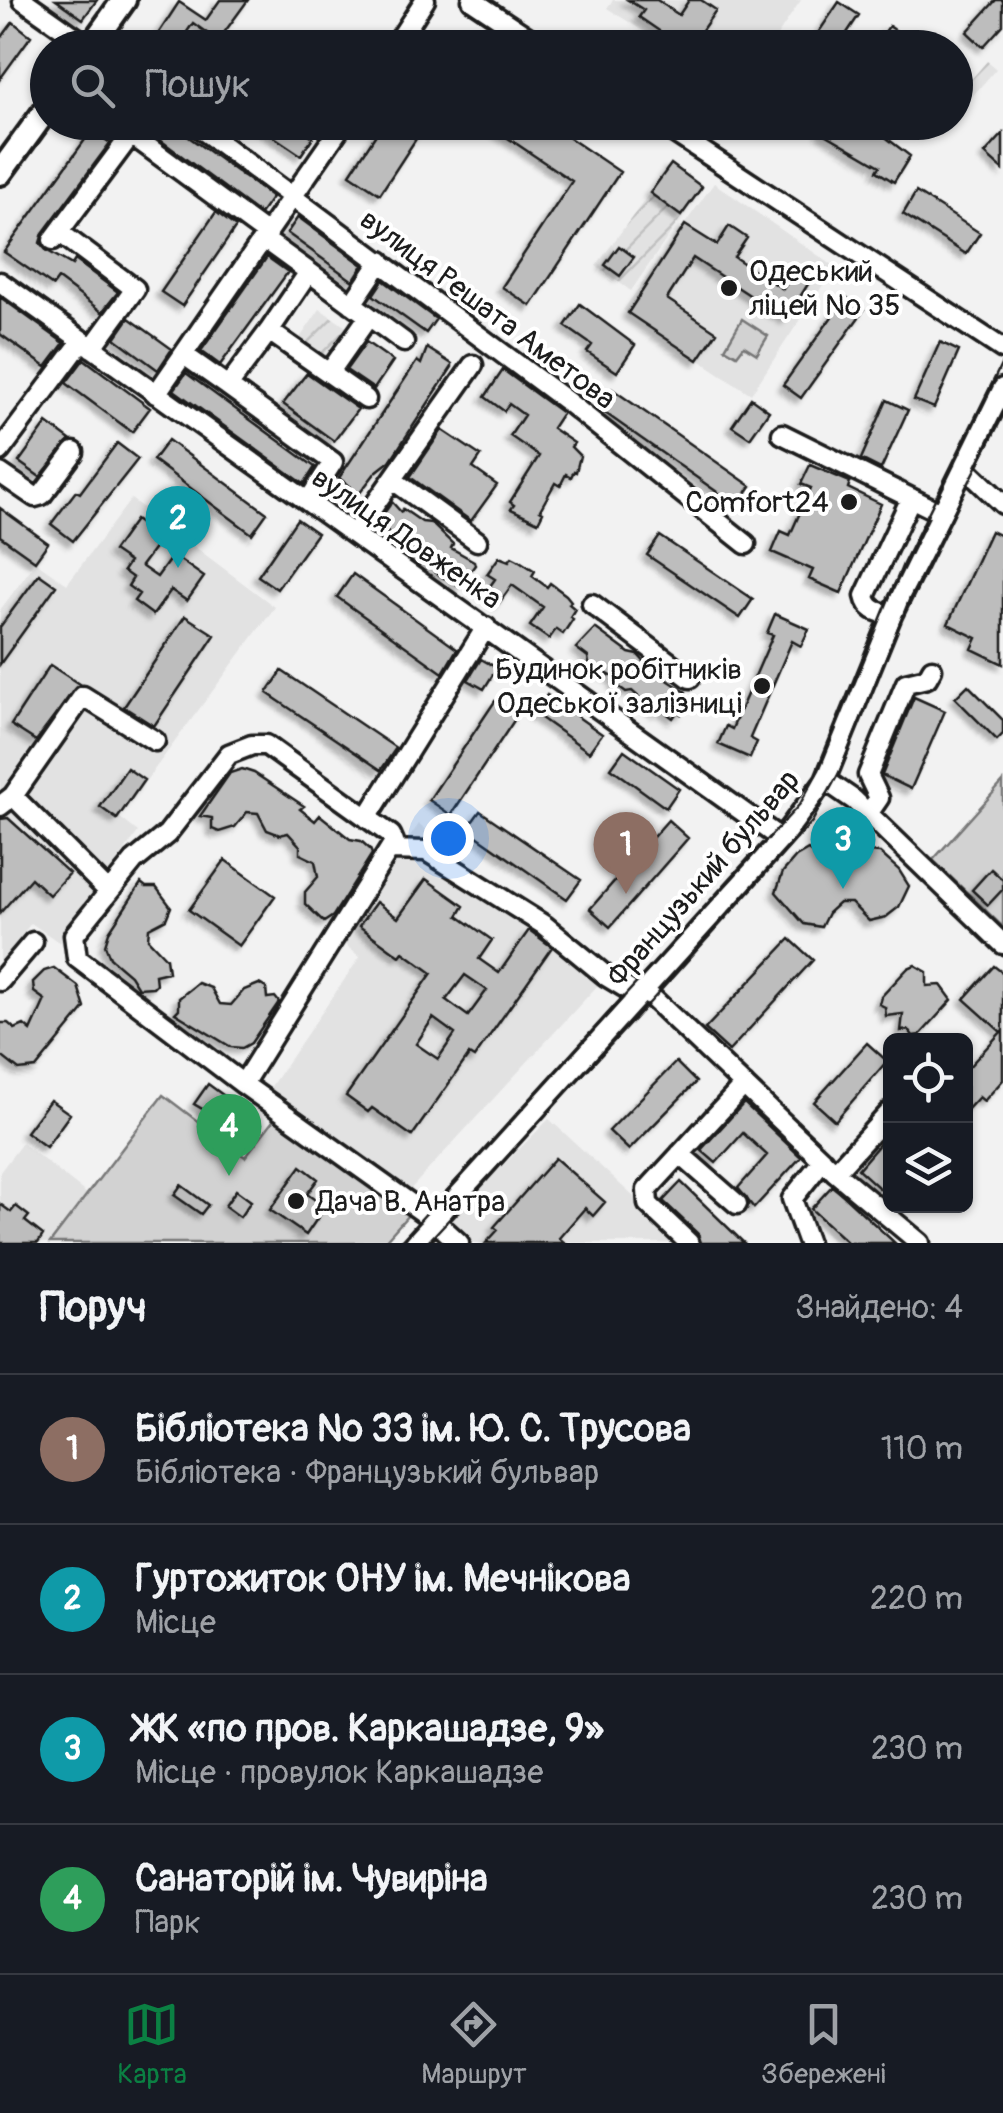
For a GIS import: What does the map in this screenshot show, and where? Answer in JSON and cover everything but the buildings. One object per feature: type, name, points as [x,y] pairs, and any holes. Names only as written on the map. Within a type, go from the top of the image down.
[{"type":"main road","points":[[102,30],[124,0]]},
{"type":"main road","points":[[0,174],[30,132]]},
{"type":"street","points":[[22,0],[65,30]]},
{"type":"street","points":[[406,30],[425,0]]},
{"type":"street","points":[[472,0],[517,30]]},
{"type":"street","points":[[0,450],[134,288],[56,236],[126,140]]},
{"type":"street","points":[[137,140],[404,342]]},
{"type":"street","name":"вулиця Решата Аметова","points":[[216,140],[569,403],[746,544]]},
{"type":"street","points":[[156,394],[332,140]]},
{"type":"street","points":[[685,140],[1003,350]]},
{"type":"street","points":[[352,304],[381,261]]},
{"type":"street","points":[[228,386],[309,272]]},
{"type":"street","name":"вулиця Довженка","points":[[0,282],[782,839]]},
{"type":"street","points":[[330,373],[369,316]]},
{"type":"street","points":[[269,330],[366,399]]},
{"type":"street","points":[[184,355],[332,462],[308,501]]},
{"type":"street","points":[[354,534],[473,365]]},
{"type":"street","name":"Французький бульвар","points":[[415,1243],[782,839],[824,780],[892,616],[1003,388]]},
{"type":"street","points":[[782,434],[941,514]]},
{"type":"street","points":[[0,473],[35,497],[42,495],[74,452]]},
{"type":"street","points":[[964,468],[1000,496]]},
{"type":"street","points":[[392,480],[476,542]]},
{"type":"street","points":[[892,616],[873,610],[866,604],[865,596],[910,498]]},
{"type":"street","points":[[592,604],[690,678]]},
{"type":"street","points":[[367,818],[486,628]]},
{"type":"street","points":[[868,814],[879,798],[868,775],[906,684],[927,678],[932,669]]},
{"type":"street","points":[[108,892],[7,802],[83,696],[155,741]]},
{"type":"street","points":[[243,1084],[391,850],[391,835],[266,745],[252,744],[229,754],[167,834],[134,860],[74,935],[78,958],[243,1084],[436,1221],[460,1243]]},
{"type":"street","points":[[824,780],[868,814],[1003,944]]},
{"type":"street","points":[[391,850],[426,852],[544,924],[606,976],[642,993],[829,1166],[920,1243]]},
{"type":"street","points":[[0,981],[33,942]]},
{"type":"street","points":[[689,1243],[648,1204],[647,1190],[744,1086]]},
{"type":"street","points":[[808,1243],[792,1199],[883,1118]]},
{"type":"street","points":[[680,1154],[737,1204]]},
{"type":"shaded area","points":[[613,0],[801,0],[781,30],[641,30],[607,8]]},
{"type":"shaded area","points":[[987,61],[996,69],[973,95],[973,77]]},
{"type":"shaded area","points":[[671,164],[702,187],[631,291],[596,266]]},
{"type":"shaded area","name":"Одеський ліцей № 35","points":[[714,183],[835,267],[751,394],[623,310]]},
{"type":"shaded area","points":[[320,309],[352,331],[332,360],[300,338]]},
{"type":"shaded area","points":[[742,319],[768,336],[757,354],[744,346],[737,355],[725,348]]},
{"type":"shaded area","points":[[131,499],[275,607],[119,817],[138,832],[60,943],[31,923],[0,964],[0,610],[36,562],[67,584]]},
{"type":"shaded area","points":[[1003,782],[1003,927],[933,860]]},
{"type":"shaded area","points":[[419,824],[609,973],[406,1194],[265,1095],[360,957],[338,939]]},
{"type":"shaded area","points":[[163,1095],[245,1157],[276,1117],[409,1214],[383,1243],[50,1243]]},
{"type":"shaded area","points":[[549,1119],[684,1243],[426,1243]]},
{"type":"shaded area","points":[[22,1143],[87,1194],[50,1243],[0,1243],[0,1172]]},
{"type":"tram line","points":[[399,1243],[800,804],[819,770],[903,564],[1003,361]]},
{"type":"tram line","points":[[427,1243],[812,822],[840,771],[910,598],[1003,416]]},
{"type":"place","name":"Одеський ліцей № 35","points":[[729,288]]},
{"type":"place","name":"Comfort24","points":[[849,502]]},
{"type":"place","name":"Гуртожиток ОНУ ім. Мечнікова","points":[[178,568]]},
{"type":"place","name":"Будинок робітників Одеської залізниці","points":[[762,686]]},
{"type":"place","name":"ЖК «по пров. Каркашадзе, 9»","points":[[843,889]]},
{"type":"place","name":"Бібліотека № 33 ім. Ю. С. Трусова","points":[[626,894]]},
{"type":"place","name":"Санаторій ім. Чувиріна","points":[[229,1176]]},
{"type":"place","name":"Дача В. Анатра","points":[[296,1201]]}]
